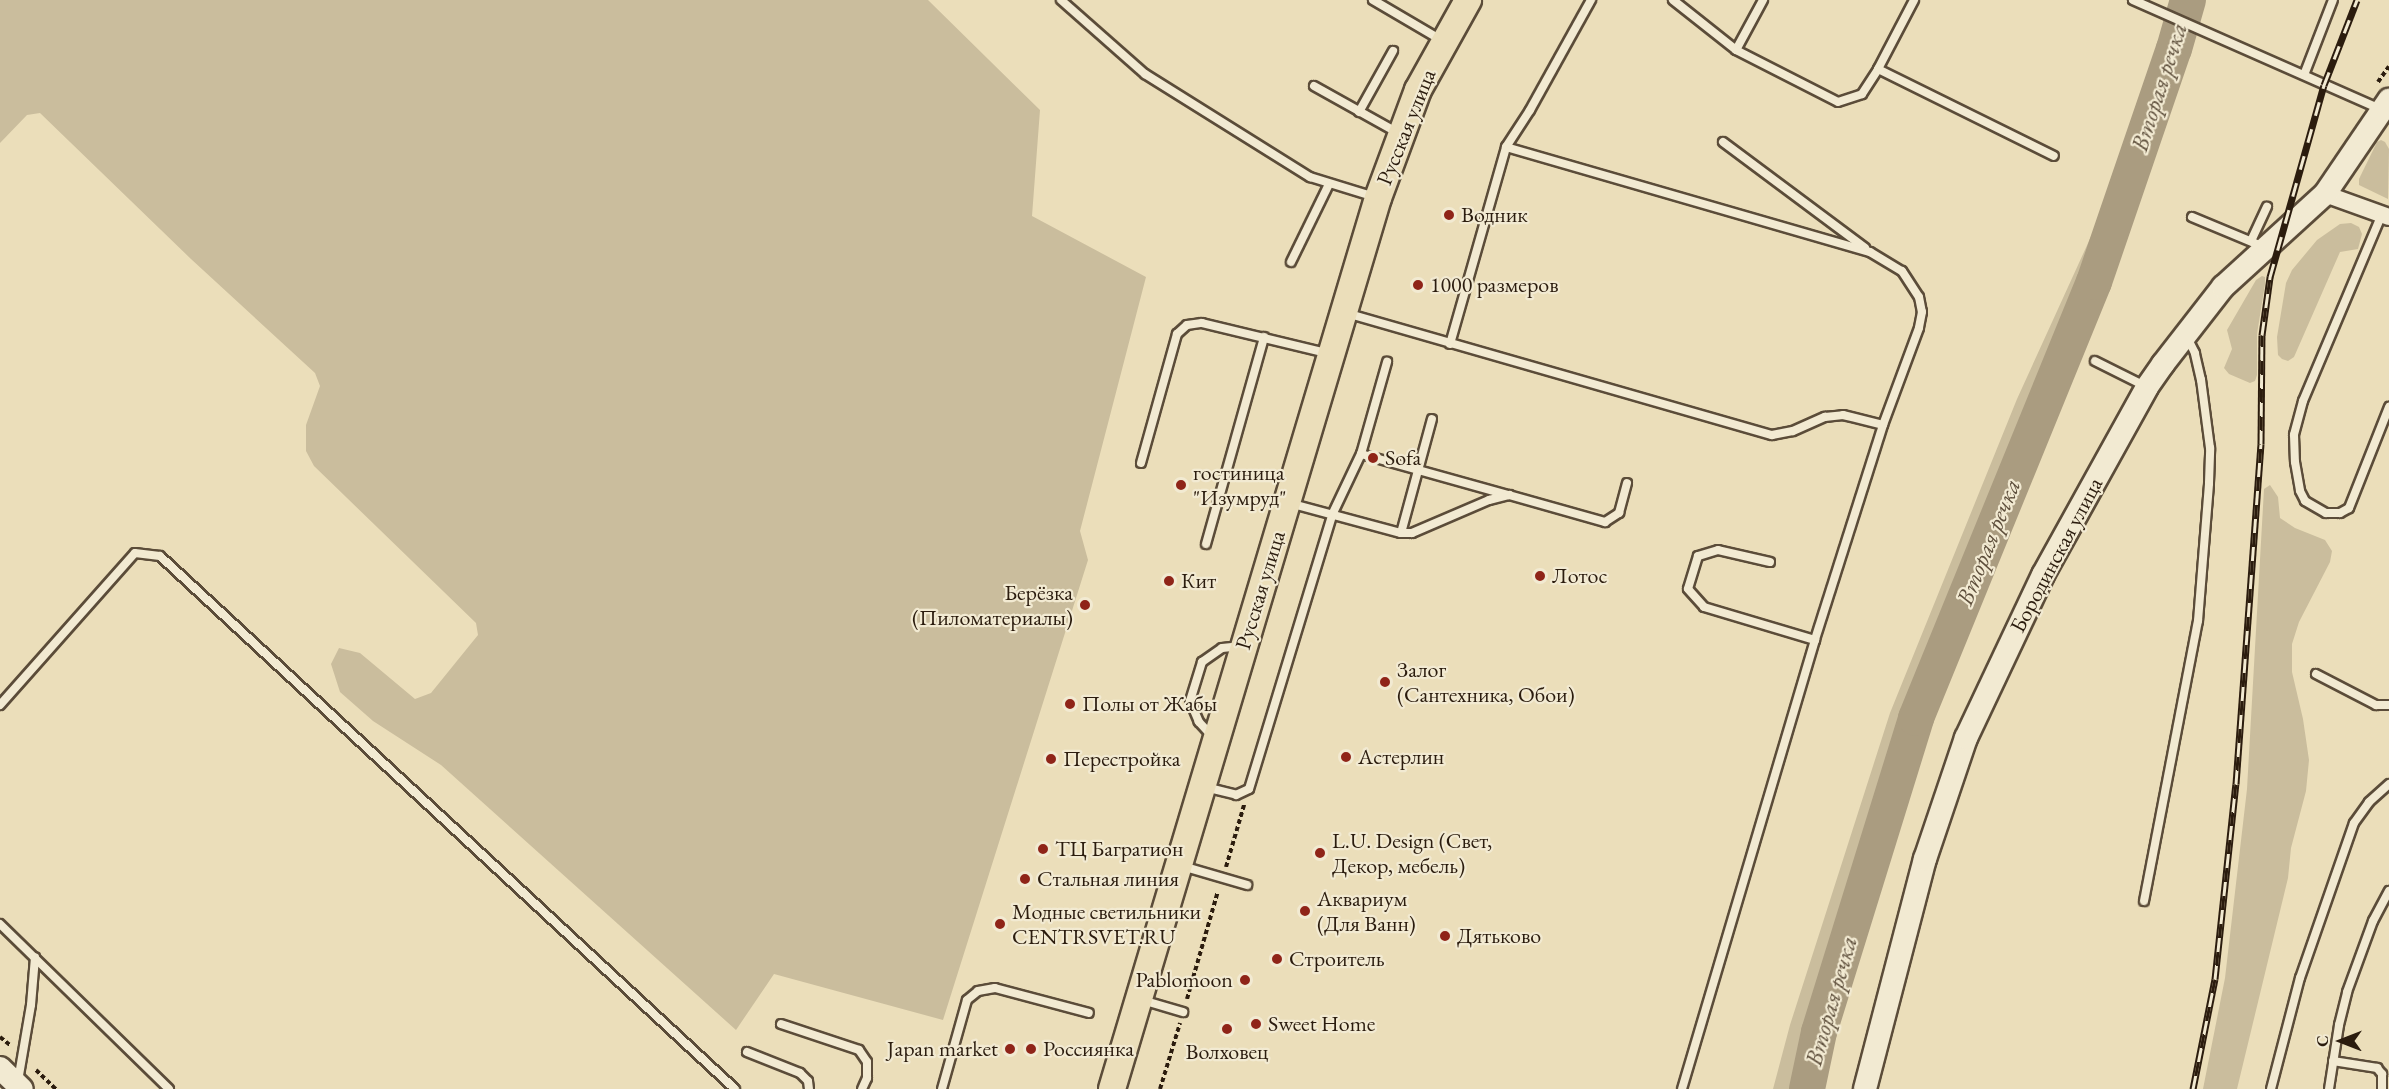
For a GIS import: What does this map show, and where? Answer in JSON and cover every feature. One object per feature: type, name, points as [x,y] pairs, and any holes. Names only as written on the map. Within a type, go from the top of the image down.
[{"type":"main road","name":"Русская улица","points":[[1112,1089],[1342,312],[1378,198],[1400,134],[1443,41],[1468,0]]},
{"type":"main road","name":"Бородинская улица","points":[[1866,1089],[1925,859],[1966,738],[2043,575],[2147,387],[2186,334],[2258,244],[2325,194],[2387,111]]},
{"type":"main road","points":[[0,1068],[19,1087]]},
{"type":"street","points":[[2325,194],[2386,216]]},
{"type":"lane","points":[[1061,0],[1145,74],[1310,177],[1378,198]]},
{"type":"lane","points":[[1373,0],[1443,41]]},
{"type":"lane","points":[[1450,344],[1506,147],[1530,110],[1591,0]]},
{"type":"lane","points":[[1673,0],[1736,50],[1838,102],[1862,94],[1878,69],[1914,0]]},
{"type":"lane","points":[[1736,50],[1763,0]]},
{"type":"lane","points":[[2133,0],[2387,111]]},
{"type":"lane","points":[[2304,75],[2333,0]]},
{"type":"lane","points":[[1359,112],[1393,51]]},
{"type":"lane","points":[[1878,69],[2054,156]]},
{"type":"lane","points":[[1314,86],[1400,134]]},
{"type":"lane","points":[[1682,1089],[1815,640],[1883,425],[1919,328],[1922,312],[1919,297],[1902,271],[1870,252],[1724,142]]},
{"type":"lane","points":[[1506,147],[1870,252]]},
{"type":"lane","points":[[1291,262],[1329,184]]},
{"type":"lane","points":[[2192,217],[2258,244],[2267,207]]},
{"type":"lane","points":[[2386,216],[2304,401],[2294,435],[2295,462],[2300,491],[2305,501],[2326,513],[2340,513],[2349,508],[2389,406]]},
{"type":"lane","points":[[1342,312],[1772,435],[1793,431],[1825,417],[1843,415],[1883,425]]},
{"type":"lane","points":[[1141,463],[1177,334],[1187,324],[1202,322],[1330,354]]},
{"type":"lane","points":[[2144,901],[2194,644],[2209,483],[2210,448],[2201,380],[2195,353],[2186,334]]},
{"type":"lane","points":[[1206,544],[1264,337]]},
{"type":"lane","points":[[2095,361],[2147,387]]},
{"type":"lane","points":[[1202,786],[1236,795],[1249,789],[1332,514],[1361,454],[1388,362]]},
{"type":"lane","points":[[1401,533],[1432,419]]},
{"type":"lane","points":[[1361,454],[1605,522],[1619,513],[1628,483]]},
{"type":"lane","points":[[1286,502],[1401,533],[1412,533],[1489,500],[1509,495]]},
{"type":"lane","points":[[1770,562],[1718,550],[1698,556],[1688,589],[1704,607],[1815,640]]},
{"type":"lane","points":[[0,705],[135,553],[160,556],[735,1089]]},
{"type":"lane","points":[[1216,740],[1199,722],[1190,701],[1202,663],[1222,648],[1244,646]]},
{"type":"lane","points":[[2316,674],[2376,705],[2389,705]]},
{"type":"lane","points":[[2271,1089],[2300,978],[2354,823],[2369,802],[2389,784]]},
{"type":"lane","points":[[1179,865],[1247,885]]},
{"type":"lane","points":[[2329,1089],[2348,992],[2373,921],[2389,891]]},
{"type":"lane","points":[[0,924],[169,1089]]},
{"type":"lane","points":[[19,1087],[31,1005],[35,957]]},
{"type":"lane","points":[[942,1089],[967,1000],[978,991],[995,988],[1089,1013]]},
{"type":"lane","points":[[1139,999],[1183,1012]]},
{"type":"lane","points":[[781,1024],[859,1050],[867,1062],[867,1078],[862,1089]]},
{"type":"lane","points":[[747,1052],[800,1073],[808,1081],[809,1089]]},
{"type":"lane","points":[[2333,1061],[2377,1068],[2382,1074],[2382,1089]]},
{"type":"path","points":[[1160,1089],[1249,789]]},
{"type":"shaded area","points":[[0,0],[928,0],[1040,110],[1032,216],[1146,277],[1080,531],[1088,560],[943,1020],[774,974],[736,1030],[441,765],[373,721],[340,692],[331,664],[339,648],[360,653],[415,699],[431,693],[478,635],[476,623],[314,466],[306,451],[306,425],[320,386],[315,373],[191,259],[40,113],[27,115],[0,143]]},
{"type":"shaded area","points":[[2381,140],[2389,149],[2388,199],[2359,185],[2359,179],[2377,142]]},
{"type":"shaded area","points":[[2109,197],[2114,206],[1906,709],[1807,1032],[1794,1089],[1773,1089],[1790,1025],[1890,713],[2017,399]]},
{"type":"shaded area","points":[[2351,223],[2359,227],[2362,234],[2358,249],[2340,252],[2294,357],[2288,361],[2282,359],[2278,355],[2277,337],[2286,283],[2292,270],[2317,240],[2340,224]]},
{"type":"shaded area","points":[[2262,276],[2265,277],[2265,284],[2257,334],[2257,375],[2255,381],[2250,383],[2229,374],[2224,368],[2232,349],[2227,330],[2256,280]]},
{"type":"shaded area","points":[[2270,485],[2278,497],[2280,518],[2295,528],[2325,540],[2332,551],[2330,562],[2299,622],[2292,644],[2292,672],[2303,719],[2309,760],[2306,791],[2291,848],[2288,878],[2237,1089],[2203,1089],[2225,978],[2247,789],[2264,489]]},
{"type":"waterway","name":"Вторая речка","points":[[1807,1089],[1819,1032],[1916,718],[2094,282],[2174,49],[2188,0]]},
{"type":"railway","points":[[2193,1089],[2215,979],[2236,784],[2261,444],[2262,335],[2270,277],[2324,85],[2357,0]]},
{"type":"place","name":"Водник","points":[[1449,215]]},
{"type":"place","name":"1000 размеров","points":[[1418,285]]},
{"type":"place","name":"Sofa","points":[[1373,458]]},
{"type":"place","name":"гостиница \"Изумруд\"","points":[[1181,485]]},
{"type":"place","name":"Лотос","points":[[1540,576]]},
{"type":"place","name":"Кит","points":[[1169,581]]},
{"type":"place","name":"Берёзка (Пиломатериалы)","points":[[1085,605]]},
{"type":"place","name":"Залог (Сантехника, Обои)","points":[[1385,682]]},
{"type":"place","name":"Полы от Жабы","points":[[1070,704]]},
{"type":"place","name":"Астерлин","points":[[1346,757]]},
{"type":"place","name":"Перестройка","points":[[1051,759]]},
{"type":"place","name":"ТЦ Багратион","points":[[1043,849]]},
{"type":"place","name":"L.U. Design (Свет, Декор, мебель)","points":[[1320,853]]},
{"type":"place","name":"Стальная линия","points":[[1025,879]]},
{"type":"place","name":"Аквариум (Для Ванн)","points":[[1305,911]]},
{"type":"place","name":"Модные светильники CENTRSVET.RU","points":[[1000,924]]},
{"type":"place","name":"Дятьково","points":[[1445,936]]},
{"type":"place","name":"Строитель","points":[[1277,959]]},
{"type":"place","name":"Pablomoon","points":[[1245,980]]},
{"type":"place","name":"Sweet Home","points":[[1256,1024]]},
{"type":"place","name":"Волховец","points":[[1227,1029]]},
{"type":"place","name":"Japan market","points":[[1010,1049]]},
{"type":"place","name":"Россиянка","points":[[1031,1049]]}]
